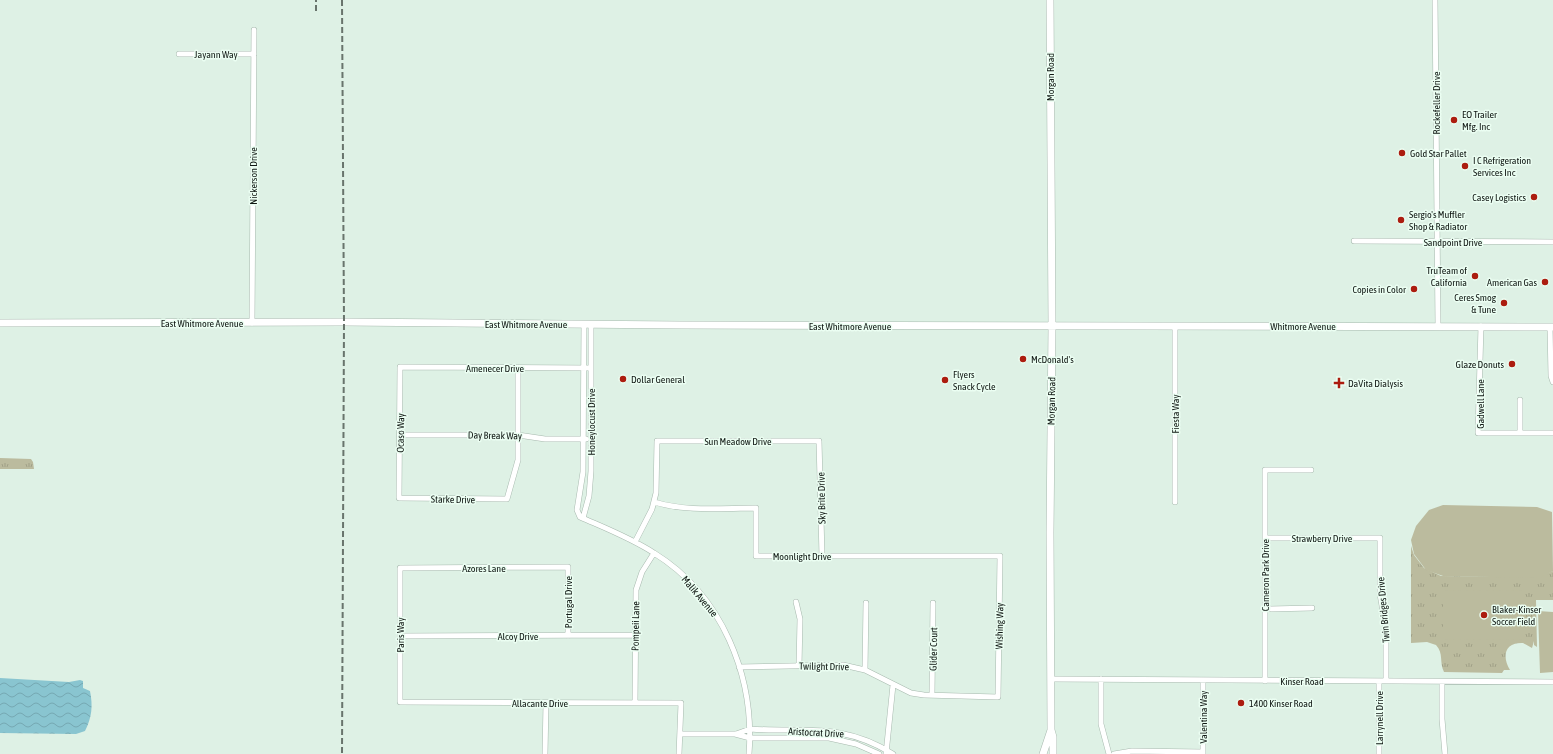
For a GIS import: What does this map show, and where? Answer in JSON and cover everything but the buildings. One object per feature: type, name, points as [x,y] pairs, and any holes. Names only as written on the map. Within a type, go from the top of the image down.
[{"type":"main road","name":"Morgan Road","points":[[1050,0],[1052,326],[1050,533],[1051,730],[1054,754]]},
{"type":"main road","name":"East Whitmore Avenue","points":[[0,324],[252,323],[1052,326]]},
{"type":"main road","name":"Whitmore Avenue","points":[[1052,326],[1552,327]]},
{"type":"main road","name":"Morgan Road","points":[[1043,754],[1051,730]]},
{"type":"street","name":"Rockefeller Drive","points":[[1435,0],[1438,326]]},
{"type":"street","name":"Nickerson Drive","points":[[252,323],[254,30]]},
{"type":"street","name":"Jayann Way","points":[[179,54],[254,54]]},
{"type":"street","name":"Sandpoint Drive","points":[[1354,241],[1553,242]]},
{"type":"street","name":"Honeylocust Drive","points":[[582,517],[589,496],[591,439],[591,368],[587,325]]},
{"type":"street","name":"Honeylocust Drive","points":[[582,517],[577,510],[582,485],[584,369],[587,325]]},
{"type":"street","name":"Fiesta Way","points":[[1175,326],[1175,502]]},
{"type":"street","name":"Gadwell Lane","points":[[1480,326],[1478,433],[1553,433]]},
{"type":"street","points":[[1552,327],[1551,376],[1553,382]]},
{"type":"street","name":"Amenecer Drive","points":[[400,368],[591,368]]},
{"type":"street","name":"Ocaso Way","points":[[399,498],[400,368]]},
{"type":"street","points":[[518,368],[518,435]]},
{"type":"street","points":[[1520,400],[1520,433]]},
{"type":"street","name":"Day Break Way","points":[[400,434],[518,435],[545,439],[591,439]]},
{"type":"street","name":"Starke Drive","points":[[399,498],[507,499],[518,460],[518,435]]},
{"type":"street","name":"Sun Meadow Drive","points":[[654,502],[657,486],[657,441],[819,441]]},
{"type":"street","name":"Sky Brite Drive","points":[[819,441],[822,556]]},
{"type":"street","name":"Cameron Park Drive","points":[[1266,680],[1265,470],[1311,470]]},
{"type":"street","points":[[635,542],[648,518],[654,502]]},
{"type":"street","name":"Moonlight Drive","points":[[654,502],[669,507],[684,508],[756,508],[756,556],[1000,556]]},
{"type":"street","name":"Malik Avenue","points":[[582,517],[635,542],[654,553],[681,574],[706,600],[725,631],[739,667],[747,698],[750,729],[749,754]]},
{"type":"street","name":"Strawberry Drive","points":[[1265,538],[1380,538]]},
{"type":"street","name":"Twin Bridges Drive","points":[[1380,538],[1380,594],[1386,629],[1386,681]]},
{"type":"street","name":"Pompeii Lane","points":[[634,703],[636,598],[638,583],[642,572],[654,553]]},
{"type":"street","name":"Wishing Way","points":[[998,696],[1000,556]]},
{"type":"street","name":"Azores Lane","points":[[400,568],[568,567]]},
{"type":"street","name":"Portugal Drive","points":[[568,567],[568,636]]},
{"type":"street","name":"Paris Way","points":[[400,568],[400,702]]},
{"type":"street","points":[[796,602],[800,619],[799,666]]},
{"type":"street","points":[[866,603],[866,670]]},
{"type":"street","name":"Glider Court","points":[[932,695],[934,603]]},
{"type":"street","points":[[1265,609],[1312,608]]},
{"type":"street","name":"Alcoy Drive","points":[[400,636],[635,635]]},
{"type":"street","name":"Twilight Drive","points":[[739,667],[843,665],[866,670],[894,686],[911,693],[932,695],[998,696]]},
{"type":"street","name":"Kinser Road","points":[[1051,679],[1553,682]]},
{"type":"street","points":[[1101,679],[1101,724],[1108,754]]},
{"type":"street","name":"Valentina Way","points":[[1203,680],[1203,753]]},
{"type":"street","name":"Larrynell Drive","points":[[1379,681],[1379,754]]},
{"type":"street","points":[[1442,682],[1442,719],[1445,754]]},
{"type":"street","points":[[887,752],[894,686]]},
{"type":"street","name":"Allacante Drive","points":[[400,702],[681,703],[681,734]]},
{"type":"street","points":[[546,703],[546,754]]},
{"type":"street","name":"Aristocrat Drive","points":[[735,734],[750,729],[840,732],[854,735],[893,754]]},
{"type":"street","points":[[679,754],[681,734]]},
{"type":"street","name":"Aristocrat Drive","points":[[681,734],[735,734],[750,738],[829,738],[856,744],[879,754]]},
{"type":"street","points":[[1114,754],[1132,752],[1203,753]]},
{"type":"green space","points":[[0,458],[31,459],[34,469],[0,469]]},
{"type":"green space","points":[[1443,505],[1537,507],[1552,512],[1553,571],[1540,578],[1443,576],[1426,570],[1414,554],[1411,540],[1416,526],[1429,510]]},
{"type":"green space","points":[[1411,546],[1414,555],[1424,568],[1441,576],[1538,577],[1553,571],[1553,600],[1536,600],[1537,647],[1534,645],[1534,641],[1532,648],[1523,643],[1512,645],[1506,651],[1507,665],[1510,670],[1504,670],[1502,673],[1444,672],[1441,655],[1436,645],[1427,642],[1411,643]]},
{"type":"green space","name":"Blaker-Kinser Soccer Field","points":[[1443,590],[1524,591],[1524,640],[1443,639]]},
{"type":"green space","points":[[1538,611],[1553,612],[1553,672],[1540,673]]},
{"type":"water","points":[[0,678],[69,682],[80,680],[83,681],[83,688],[90,691],[91,702],[89,721],[85,731],[76,734],[0,733]]},
{"type":"railway","points":[[316,0],[316,11]]},
{"type":"railway","points":[[342,0],[344,322],[342,754]]},
{"type":"place","name":"EO Trailer Mfg. Inc","points":[[1454,120]]},
{"type":"place","name":"Gold Star Pallet","points":[[1402,153]]},
{"type":"place","name":"I C Refrigeration Services Inc","points":[[1465,166]]},
{"type":"place","name":"Casey Logistics","points":[[1534,197]]},
{"type":"place","name":"Sergio's Muffler Shop & Radiator","points":[[1401,220]]},
{"type":"place","name":"TruTeam of California","points":[[1475,276]]},
{"type":"place","name":"American Gas","points":[[1545,282]]},
{"type":"place","name":"Copies in Color","points":[[1414,289]]},
{"type":"place","name":"Ceres Smog & Tune","points":[[1504,303]]},
{"type":"place","name":"McDonald's","points":[[1023,359]]},
{"type":"place","name":"Glaze Donuts","points":[[1512,364]]},
{"type":"place","name":"Dollar General","points":[[623,379]]},
{"type":"place","name":"Flyers Snack Cycle","points":[[945,380]]},
{"type":"place","name":"DaVita Dialysis","points":[[1339,383]]},
{"type":"place","name":"Blaker-Kinser Soccer Field","points":[[1484,615]]},
{"type":"place","name":"1400 Kinser Road","points":[[1241,703]]}]
